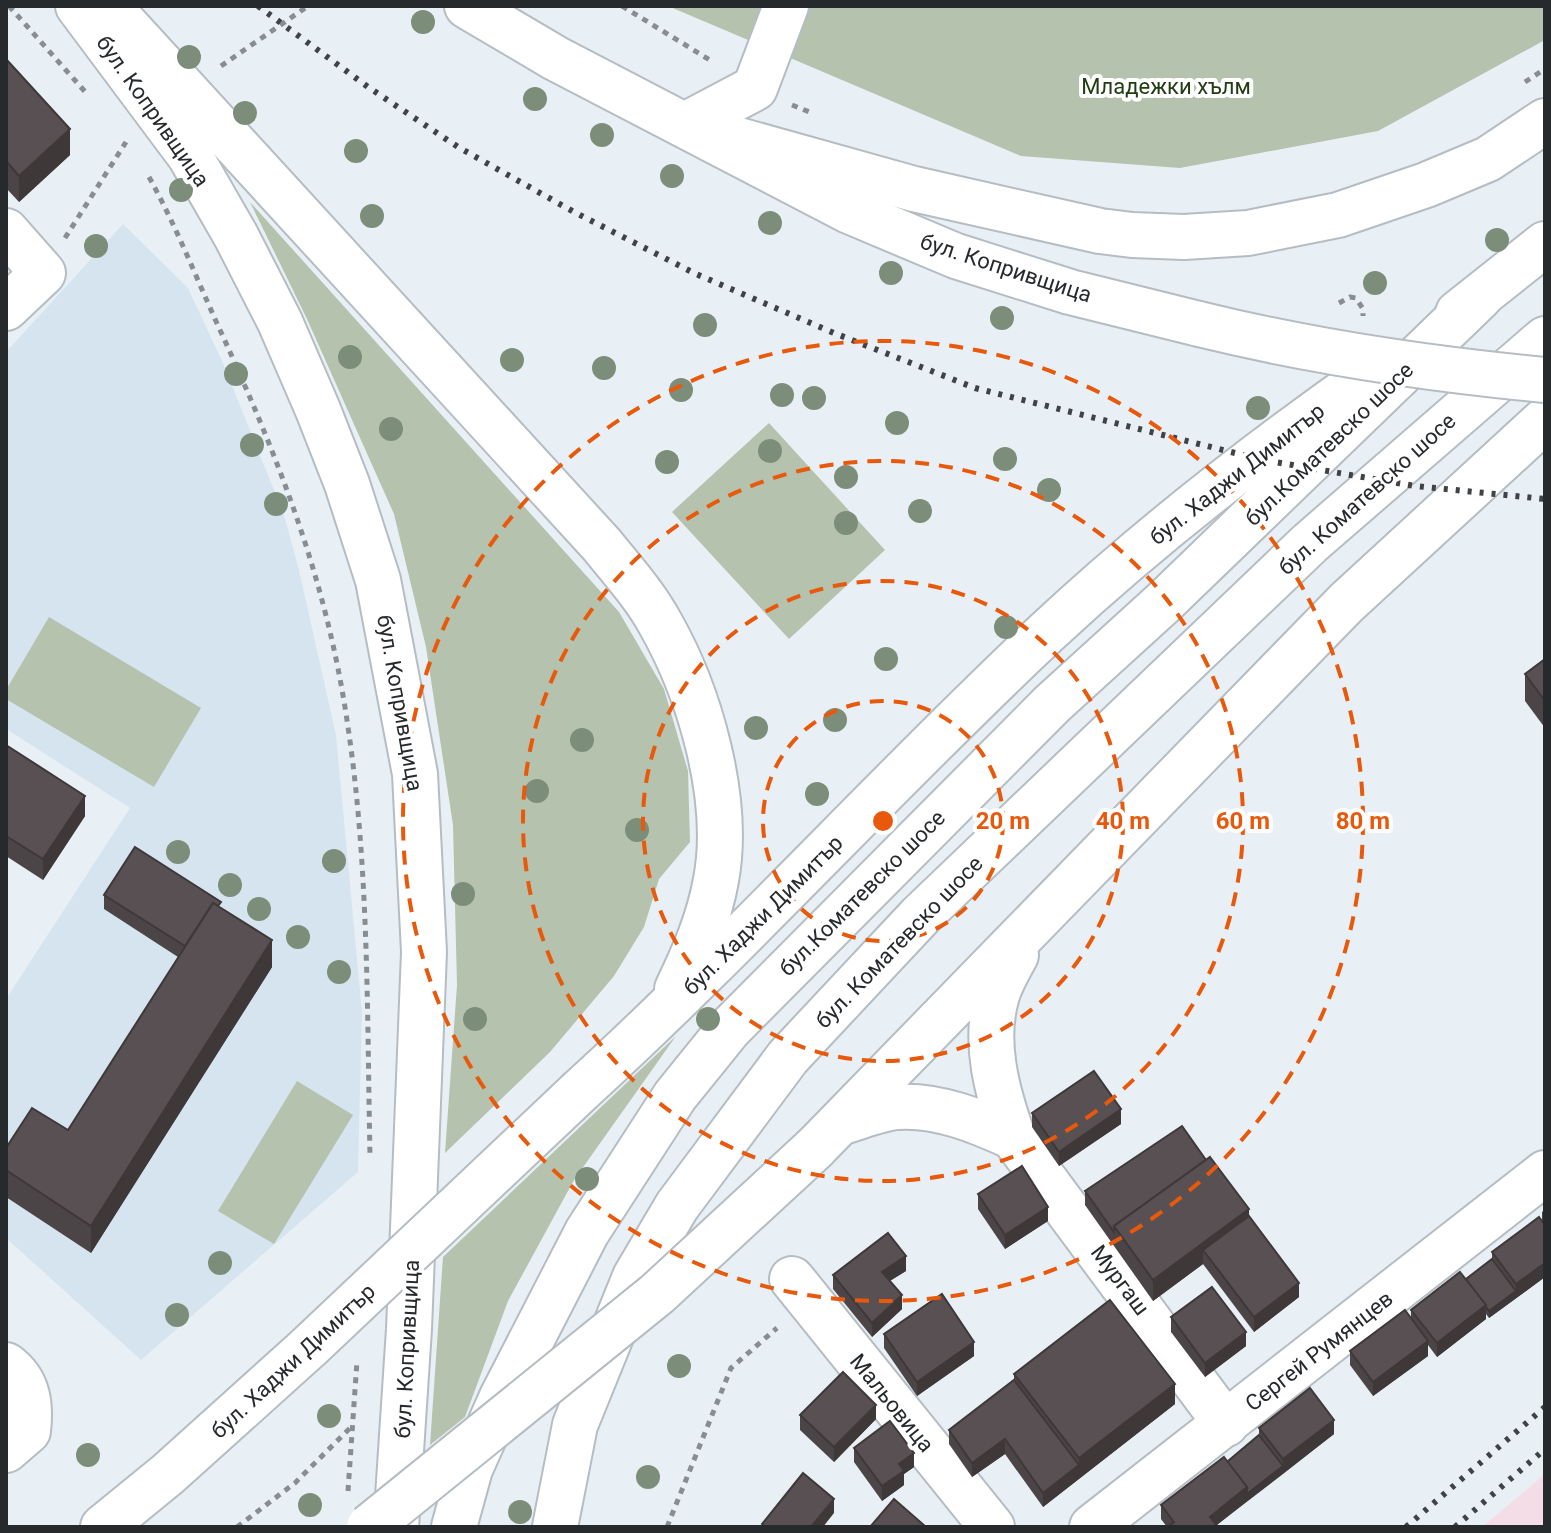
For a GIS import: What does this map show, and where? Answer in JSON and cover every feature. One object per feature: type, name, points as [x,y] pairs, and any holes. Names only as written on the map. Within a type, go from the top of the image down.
[{"type":"main road","name":"бул. Копривщица","points":[[78,6],[190,156],[251,265],[280,322],[318,410],[347,484],[381,594],[415,774],[424,952],[409,1313],[396,1527]]},
{"type":"main road","points":[[108,6],[602,545],[634,583],[660,622],[697,707],[709,753],[719,822],[717,879],[708,918],[666,1012]]},
{"type":"main road","name":"бул. Копривщица","points":[[467,6],[555,58],[849,211],[956,256],[1070,292],[1264,340],[1429,368],[1545,380]]},
{"type":"main road","points":[[685,125],[755,88],[786,6]]},
{"type":"main road","points":[[685,125],[945,196],[1100,231],[1184,237],[1248,233],[1338,215],[1426,185],[1488,159],[1545,121]]},
{"type":"main road","points":[[6,231],[43,273],[6,308]]},
{"type":"main road","points":[[1480,297],[1545,244]]},
{"type":"main road","name":"бул. Хаджи Димитър","points":[[103,1527],[191,1454],[309,1347],[666,1012],[998,679],[1116,571],[1293,427],[1480,297]]},
{"type":"main road","name":"бул.Коматевско шосе","points":[[454,1527],[470,1469],[502,1397],[587,1232],[675,1096],[730,1028],[1052,704],[1242,528],[1480,297]]},
{"type":"main road","name":"бул. Коматевско шосе","points":[[555,1527],[575,1425],[635,1277],[677,1206],[788,1057],[920,916],[1310,543],[1545,339]]},
{"type":"main road","points":[[358,1512],[657,1294],[828,1135],[1346,603],[1545,420]]},
{"type":"main road","points":[[1013,1137],[1000,1098],[991,1021],[998,992],[1026,932]]},
{"type":"main road","points":[[828,1135],[897,1107],[922,1108],[982,1122],[1013,1137]]},
{"type":"main road","name":"Мургаш","points":[[1013,1137],[1226,1424]]},
{"type":"main road","name":"Сергей Румянцев","points":[[1092,1527],[1545,1173]]},
{"type":"main road","name":"Мальовица","points":[[800,1290],[992,1527]]},
{"type":"main road","points":[[6,1365],[17,1373],[31,1406],[28,1431],[6,1450]]},
{"type":"path","points":[[9,6],[98,106]]},
{"type":"path","points":[[217,69],[308,6]]},
{"type":"path","points":[[622,6],[755,88],[824,119]]},
{"type":"path","points":[[1517,87],[1545,69]]},
{"type":"path","points":[[43,273],[134,133]]},
{"type":"path","points":[[127,140],[135,152]]},
{"type":"path","points":[[143,166],[241,376],[286,482],[304,532],[336,652],[350,741],[366,916],[370,1162]]},
{"type":"path","points":[[1339,303],[1344,299],[1356,298],[1363,309],[1363,318]]},
{"type":"path","points":[[667,1527],[731,1368],[800,1290]]},
{"type":"path","points":[[358,1347],[353,1425],[358,1512]]},
{"type":"path","points":[[237,1527],[295,1483],[353,1425]]},
{"type":"shaded area","points":[[123,224],[188,288],[223,363],[284,515],[336,735],[362,1012],[358,1172],[141,1360],[6,1238],[6,999],[130,808],[6,729],[6,352]]},
{"type":"shaded area","points":[[1545,1474],[1545,1527],[1482,1527]]},
{"type":"green space","name":"Младежки хълм","points":[[668,6],[1545,6],[1545,40],[1378,131],[1180,168],[1021,156]]},
{"type":"green space","points":[[250,202],[619,612],[664,689],[688,771],[690,842],[659,879],[644,927],[614,976],[550,1052],[445,1153],[457,985],[453,825],[426,647],[394,514],[307,319]]},
{"type":"green space","points":[[769,423],[885,550],[789,639],[672,512]]},
{"type":"green space","points":[[49,617],[201,708],[154,787],[6,699],[6,690]]},
{"type":"green space","points":[[676,1036],[574,1180],[508,1301],[465,1417],[430,1445],[443,1257]]},
{"type":"green space","points":[[297,1081],[353,1115],[274,1244],[218,1211]]},
{"type":"building","points":[[6,59],[70,129],[19,176],[6,161]]},
{"type":"building","points":[[1545,659],[1545,701],[1525,674]]},
{"type":"building","points":[[6,745],[85,796],[43,859],[6,836]]},
{"type":"building","points":[[135,847],[221,902],[218,906],[213,903],[185,946],[104,895]]},
{"type":"building","points":[[213,903],[272,940],[91,1226],[6,1170],[6,1148],[32,1108],[68,1130]]},
{"type":"building","points":[[1094,1071],[1121,1109],[1059,1152],[1032,1113]]},
{"type":"building","points":[[1182,1126],[1206,1160],[1114,1226],[1114,1232],[1085,1191]]},
{"type":"building","points":[[1210,1157],[1249,1209],[1153,1280],[1114,1226]]},
{"type":"building","points":[[1022,1166],[1048,1207],[1005,1235],[978,1194]]},
{"type":"building","points":[[1249,1216],[1299,1283],[1254,1317],[1203,1250]]},
{"type":"building","points":[[1539,1217],[1545,1225],[1545,1263],[1516,1284],[1492,1252]]},
{"type":"building","points":[[888,1233],[906,1256],[882,1272],[902,1295],[872,1323],[833,1275]]},
{"type":"building","points":[[1492,1259],[1516,1291],[1489,1311],[1466,1279]]},
{"type":"building","points":[[1460,1272],[1486,1305],[1437,1343],[1411,1310]]},
{"type":"building","points":[[1212,1287],[1246,1332],[1205,1363],[1171,1317]]},
{"type":"building","points":[[942,1294],[974,1342],[917,1382],[884,1334]]},
{"type":"building","points":[[1110,1300],[1175,1384],[1079,1458],[1014,1374]]},
{"type":"building","points":[[1405,1310],[1428,1341],[1373,1382],[1350,1351]]},
{"type":"building","points":[[843,1372],[876,1405],[834,1447],[800,1415]]},
{"type":"building","points":[[1014,1380],[1079,1465],[1043,1493],[1005,1439],[972,1463],[949,1430]]},
{"type":"building","points":[[1310,1388],[1334,1420],[1283,1459],[1259,1428]]},
{"type":"building","points":[[890,1421],[914,1453],[899,1464],[904,1471],[882,1486],[854,1448]]},
{"type":"building","points":[[1259,1435],[1283,1466],[1247,1494],[1247,1487],[1227,1462]]},
{"type":"building","points":[[1224,1457],[1247,1487],[1210,1517],[1218,1527],[1168,1527],[1174,1522],[1161,1505]]},
{"type":"building","points":[[803,1473],[834,1499],[811,1527],[765,1527],[762,1524]]},
{"type":"building","points":[[894,1499],[926,1527],[870,1527]]},
{"type":"railway","points":[[258,6],[368,87],[458,147],[574,212],[696,274],[834,333],[975,388],[1263,460],[1415,486],[1545,499]]},
{"type":"railway","points":[[1406,1527],[1545,1407]]},
{"type":"railway","points":[[1455,1527],[1545,1449]]}]
